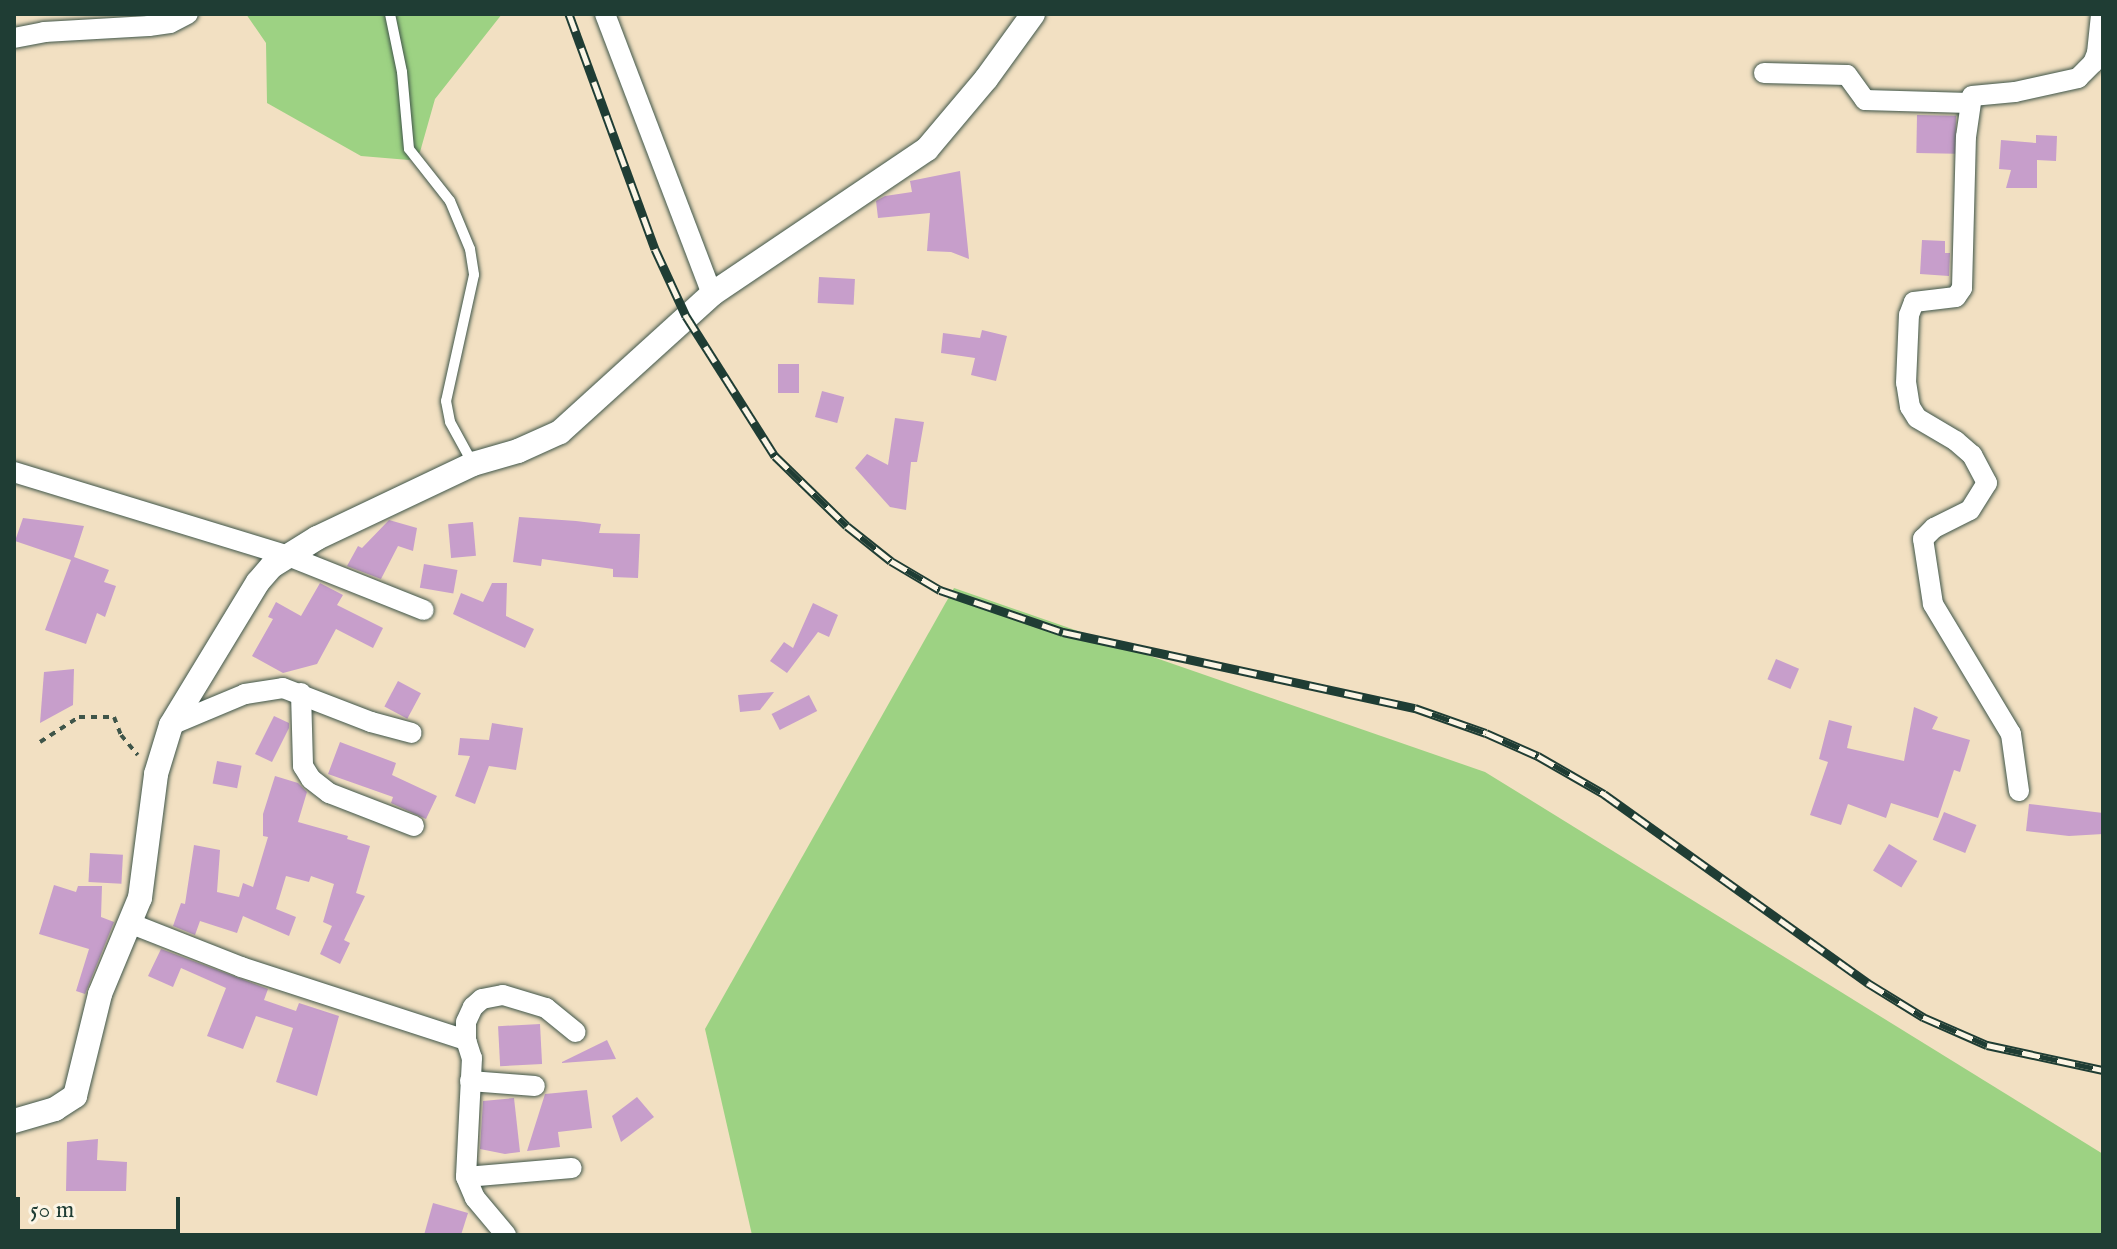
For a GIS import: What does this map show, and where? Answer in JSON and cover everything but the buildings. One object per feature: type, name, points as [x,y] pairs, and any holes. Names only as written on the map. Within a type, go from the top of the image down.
[{"type":"street","points":[[14,38],[44,32],[149,26],[170,23],[188,14]]},
{"type":"street","points":[[605,14],[712,294]]},
{"type":"street","points":[[14,1121],[55,1109],[75,1096],[100,994],[132,924],[140,898],[156,774],[171,725],[258,582],[288,556],[317,538],[473,464],[518,451],[560,432],[712,294],[927,149],[986,79],[1033,14]]},
{"type":"street","points":[[2019,791],[2011,734],[1933,604],[1922,545],[1926,534],[1978,502],[1986,489],[1986,478],[1972,455],[1956,441],[1917,418],[1907,397],[1912,303],[1956,297],[1962,288],[1969,103],[1976,94],[2004,94],[2078,78],[2093,63],[2097,53],[2101,14]]},
{"type":"street","points":[[1764,73],[1847,75],[1865,100],[1969,103]]},
{"type":"street","points":[[14,472],[288,556],[424,610]]},
{"type":"street","points":[[171,725],[260,690],[283,688],[371,722],[412,733]]},
{"type":"street","points":[[301,693],[303,766],[311,779],[329,793],[414,826]]},
{"type":"street","points":[[132,924],[241,967],[466,1040]]},
{"type":"street","points":[[506,1235],[475,1198],[466,1177],[471,1051],[466,1040],[466,1022],[473,1007],[482,999],[503,995],[546,1008],[576,1032]]},
{"type":"street","points":[[470,1081],[535,1086]]},
{"type":"street","points":[[466,1177],[572,1168]]},
{"type":"lane","points":[[390,14],[402,72],[409,149],[450,201],[470,249],[474,275],[446,401],[460,447],[473,464]]},
{"type":"path","points":[[40,742],[79,717],[114,717],[121,735],[156,774]]},
{"type":"green space","points":[[246,14],[502,14],[435,99],[420,152],[409,160],[361,156],[267,103],[266,43]]},
{"type":"green space","points":[[954,588],[1485,772],[2103,1154],[2103,1235],[752,1235],[705,1029]]},
{"type":"railway","points":[[569,14],[655,249],[686,316],[775,456],[847,526],[891,561],[940,590],[1063,632],[1415,708],[1486,733],[1538,756],[1604,794],[1868,983],[1923,1017],[1987,1045],[2103,1070]]}]
